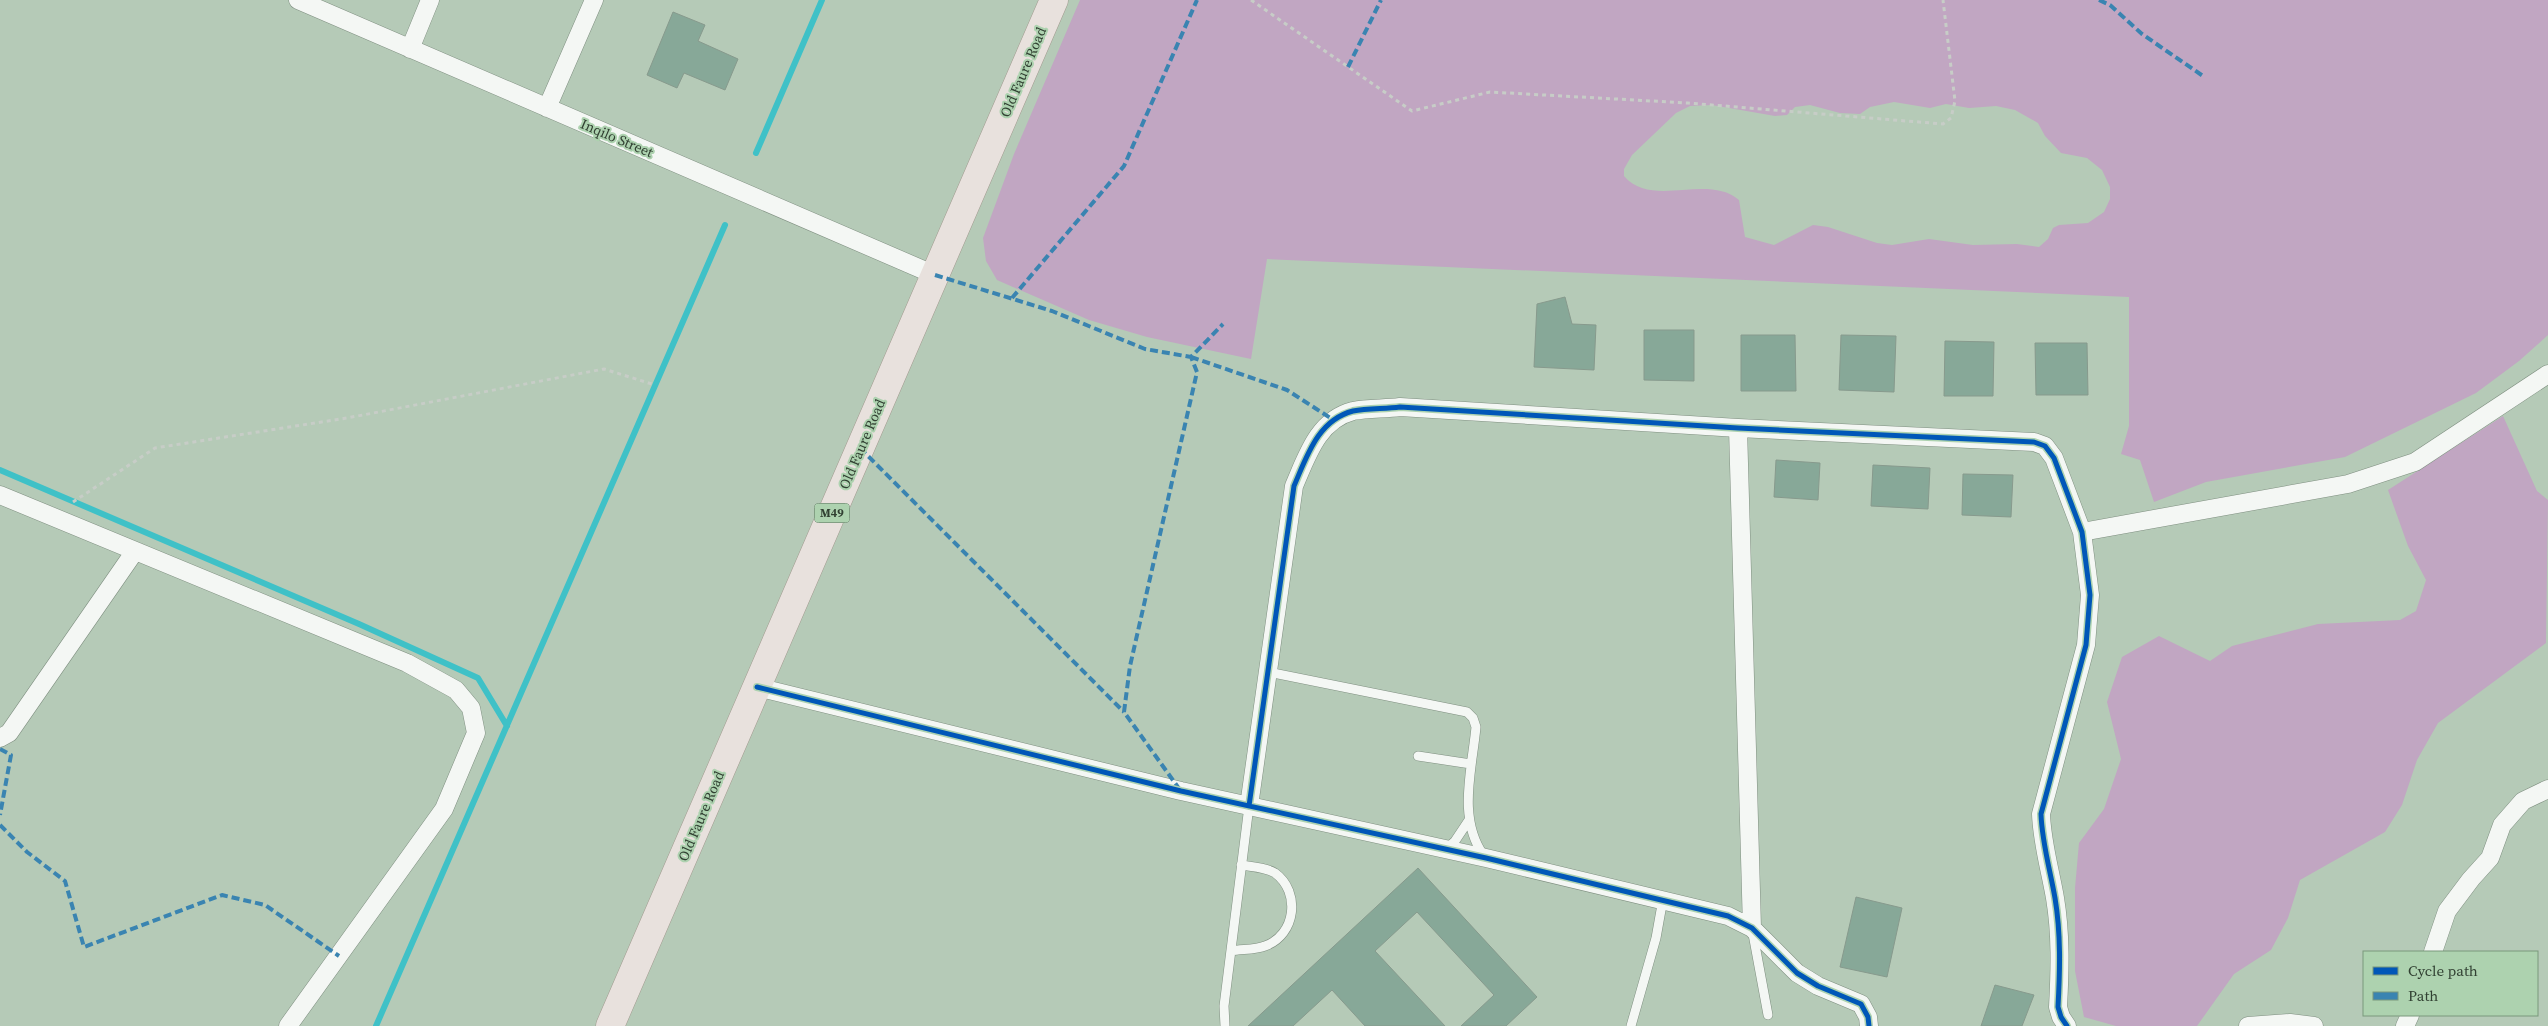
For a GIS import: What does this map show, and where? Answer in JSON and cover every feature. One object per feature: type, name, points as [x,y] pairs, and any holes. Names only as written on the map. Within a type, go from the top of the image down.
[{"type":"main road","name":"Old Faure Road","points":[[610,1026],[1054,0]]},
{"type":"street","name":"Inqilo Street","points":[[298,0],[935,275]]},
{"type":"street","points":[[410,48],[430,0]]},
{"type":"street","points":[[547,108],[594,0]]},
{"type":"street","points":[[2082,532],[2348,484],[2415,462],[2548,374]]},
{"type":"street","points":[[1249,806],[1294,486],[1315,440],[1332,419],[1354,411],[1400,407],[1738,428],[2034,442],[2045,446],[2054,458],[2082,532],[2090,595],[2086,645],[2041,814],[2042,836],[2055,898],[2059,932],[2058,1007],[2061,1017],[2067,1026]]},
{"type":"street","points":[[1738,428],[1752,928]]},
{"type":"street","points":[[0,495],[408,663],[456,690],[471,708],[476,733],[444,809],[288,1026]]},
{"type":"street","points":[[0,738],[9,733],[135,551]]},
{"type":"street","points":[[757,687],[1249,806],[1486,858],[1728,916],[1752,928],[1797,973],[1818,986],[1861,1004],[1868,1017],[1869,1026]]},
{"type":"street","points":[[2433,951],[2447,912],[2471,879],[2490,858],[2502,825],[2523,801],[2548,789]]},
{"type":"street","points":[[2248,1026],[2290,1023],[2314,1026]]},
{"type":"lane","points":[[1268,672],[1467,712],[1473,718],[1476,727],[1468,799],[1469,820],[1478,848],[1486,858]]},
{"type":"lane","points":[[1418,756],[1471,764]]},
{"type":"lane","points":[[1225,1026],[1224,1006],[1249,806]]},
{"type":"lane","points":[[1445,850],[1456,840],[1469,820]]},
{"type":"lane","points":[[1231,951],[1265,946],[1274,942],[1287,927],[1292,911],[1290,893],[1282,879],[1267,869],[1241,865]]},
{"type":"lane","points":[[1631,1026],[1656,938],[1663,899]]},
{"type":"lane","points":[[1752,928],[1768,1015]]},
{"type":"path","points":[[1251,0],[1412,111],[1490,92],[1688,103],[1943,124],[1952,118],[1955,101],[1944,0]]},
{"type":"path","points":[[73,502],[155,448],[347,418],[604,369],[655,385]]},
{"type":"shaded area","points":[[1080,0],[2548,0],[2548,335],[2519,361],[2476,393],[2345,457],[2206,482],[2154,502],[2140,460],[2121,454],[2129,426],[2129,297],[1267,259],[1251,359],[1147,337],[1089,320],[997,280],[986,261],[983,238],[1014,154]],"holes":[[[1894,102],[1930,108],[1946,104],[1969,108],[1996,106],[2015,110],[2038,123],[2045,136],[2061,153],[2087,158],[2102,170],[2110,187],[2110,199],[2104,212],[2088,223],[2059,225],[2053,228],[2048,239],[2039,247],[2017,244],[1973,245],[1929,239],[1892,245],[1877,243],[1828,227],[1813,225],[1774,245],[1745,237],[1739,200],[1726,193],[1696,189],[1649,190],[1636,185],[1624,176],[1624,169],[1632,155],[1676,113],[1690,106],[1712,105],[1775,116],[1787,115],[1795,107],[1810,105],[1840,113],[1860,114],[1870,107]]]},
{"type":"shaded area","points":[[2503,416],[2537,491],[2548,500],[2546,643],[2438,723],[2417,760],[2402,805],[2385,832],[2300,880],[2288,918],[2271,950],[2234,974],[2197,1026],[2116,1026],[2084,1017],[2075,971],[2075,888],[2079,843],[2104,809],[2121,759],[2107,702],[2122,657],[2159,636],[2210,661],[2232,646],[2318,624],[2400,620],[2416,611],[2426,580],[2408,546],[2388,490]]},
{"type":"building","points":[[673,12],[705,25],[698,41],[738,59],[725,90],[684,73],[677,88],[647,75]]},
{"type":"building","points":[[1565,297],[1572,324],[1596,325],[1594,370],[1534,367],[1537,304]]},
{"type":"building","points":[[1644,330],[1694,330],[1694,381],[1644,380]]},
{"type":"building","points":[[1741,335],[1795,335],[1796,391],[1741,391]]},
{"type":"building","points":[[1841,335],[1896,336],[1894,392],[1839,390]]},
{"type":"building","points":[[1945,341],[1994,342],[1993,396],[1944,396]]},
{"type":"building","points":[[2035,343],[2087,343],[2088,395],[2036,395]]},
{"type":"building","points":[[1776,460],[1820,463],[1818,500],[1774,497]]},
{"type":"building","points":[[1873,465],[1930,468],[1928,509],[1871,506]]},
{"type":"building","points":[[1963,474],[2013,475],[2011,517],[1962,515]]},
{"type":"building","points":[[1418,868],[1537,997],[1506,1026],[1461,1026],[1494,995],[1417,912],[1375,951],[1445,1026],[1365,1026],[1332,990],[1293,1026],[1248,1026]]},
{"type":"building","points":[[1856,897],[1902,908],[1887,977],[1840,967]]},
{"type":"building","points":[[1995,985],[2034,995],[2022,1026],[1981,1026]]},
{"type":"waterway","points":[[756,153],[822,0]]},
{"type":"waterway","points":[[376,1026],[725,225]]},
{"type":"waterway","points":[[0,470],[359,624],[478,678],[507,726]]},
{"type":"marked path","points":[[1012,298],[1124,166],[1197,0]]},
{"type":"marked path","points":[[1348,67],[1381,0]]},
{"type":"marked path","points":[[2099,0],[2110,5],[2142,34],[2203,76]]},
{"type":"marked path","points":[[935,275],[1052,311],[1145,349],[1191,357],[1223,324]]},
{"type":"marked path","points":[[1191,357],[1287,390],[1332,419]]},
{"type":"marked path","points":[[1180,790],[1124,712],[1130,666],[1197,372],[1191,357]]},
{"type":"marked path","points":[[860,448],[1124,712]]},
{"type":"marked path","points":[[0,749],[11,755],[0,815]]},
{"type":"marked path","points":[[0,825],[27,852],[65,881],[84,947],[222,895],[265,905],[339,956]]},
{"type":"cycle path","points":[[1249,806],[1294,486],[1315,441],[1331,422],[1341,416],[1359,410],[1400,407],[1738,428],[2034,442],[2045,446],[2054,458],[2082,532],[2090,595],[2086,645],[2041,814],[2058,925],[2060,966],[2058,1007],[2061,1017],[2067,1026]]},
{"type":"cycle path","points":[[757,687],[1181,791],[1486,858],[1728,916],[1752,928],[1797,973],[1818,986],[1861,1004],[1868,1017],[1869,1026]]}]
